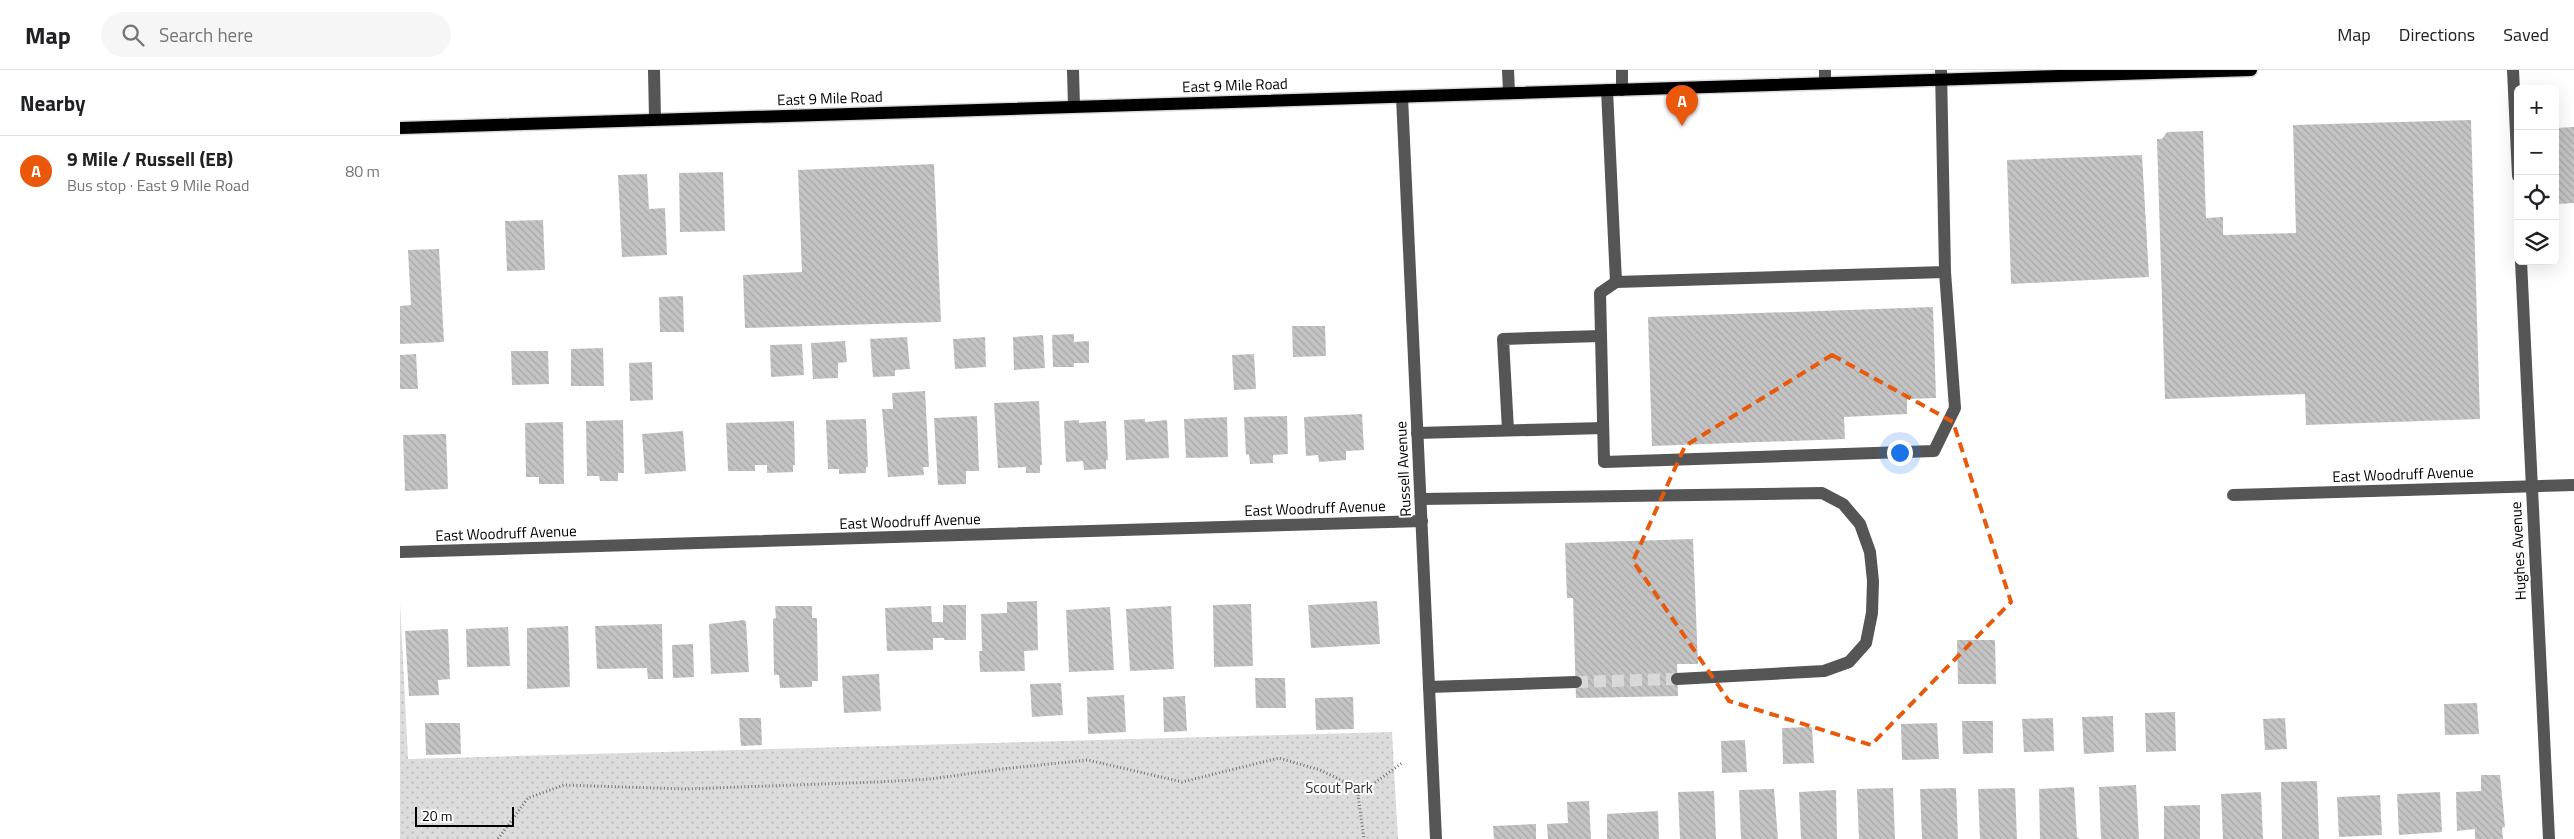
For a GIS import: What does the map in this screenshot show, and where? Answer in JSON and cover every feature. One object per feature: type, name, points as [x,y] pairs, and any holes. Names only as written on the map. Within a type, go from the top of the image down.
[{"type":"main road","name":"East 9 Mile Road","points":[[400,128],[1622,90],[1825,76],[2251,70]]},
{"type":"street","points":[[654,70],[655,120]]},
{"type":"street","points":[[1073,70],[1074,106]]},
{"type":"street","points":[[1508,70],[1509,93]]},
{"type":"street","points":[[1622,70],[1622,90]]},
{"type":"street","points":[[2513,70],[2518,175]]},
{"type":"street","points":[[1941,75],[1945,272],[1955,408],[1934,451],[1604,462],[1600,293],[1616,282],[1945,272]]},
{"type":"street","points":[[1607,90],[1616,282]]},
{"type":"street","name":"Russell Avenue","points":[[1402,97],[1436,839]]},
{"type":"street","name":"Hughes Avenue","points":[[2521,265],[2549,839]]},
{"type":"street","points":[[1508,430],[1504,339],[1601,336]]},
{"type":"street","points":[[1417,433],[1603,428]]},
{"type":"street","name":"East Woodruff Avenue","points":[[2233,495],[2574,485]]},
{"type":"street","points":[[1421,499],[1822,493],[1843,504],[1860,524],[1870,552],[1873,581],[1872,614],[1866,642],[1849,662],[1824,671],[1677,679]]},
{"type":"street","name":"East Woodruff Avenue","points":[[400,552],[1422,521]]},
{"type":"street","points":[[1429,688],[1576,682]]},
{"type":"path","points":[[498,839],[528,798],[564,785],[686,789],[877,782],[931,779],[1088,760],[1182,782],[1278,758],[1320,770],[1347,783],[1358,795],[1364,839]]},
{"type":"path","points":[[1358,795],[1402,763]]},
{"type":"highlighted area","points":[[1832,355],[1953,422],[2011,602],[1871,745],[1729,701],[1633,561],[1685,446]]},
{"type":"green space","name":"Scout Park","points":[[400,602],[408,759],[1392,732],[1398,839],[400,839]]},
{"type":"building","points":[[2471,120],[2480,419],[2306,425],[2305,394],[2165,399],[2157,139],[2162,139],[2167,132],[2203,131],[2206,218],[2223,217],[2223,235],[2296,233],[2293,125]]},
{"type":"building","points":[[2574,127],[2574,203],[2559,204],[2559,128]]},
{"type":"building","points":[[2142,155],[2149,277],[2011,284],[2007,160]]},
{"type":"building","points":[[934,164],[941,322],[745,328],[743,275],[802,272],[798,170]]},
{"type":"building","points":[[723,172],[725,231],[680,232],[679,173]]},
{"type":"building","points":[[647,174],[649,209],[665,208],[667,255],[622,257],[618,175]]},
{"type":"building","points":[[543,220],[545,270],[507,271],[505,221]]},
{"type":"building","points":[[439,249],[444,342],[400,344],[400,306],[411,305],[408,250]]},
{"type":"building","points":[[683,296],[684,332],[660,332],[659,297]]},
{"type":"building","points":[[1933,307],[1936,398],[1907,399],[1907,414],[1844,417],[1845,439],[1652,446],[1648,317]]},
{"type":"building","points":[[1292,326],[1325,326],[1326,356],[1293,357]]},
{"type":"building","points":[[1074,334],[1074,342],[1089,341],[1089,363],[1074,363],[1074,367],[1053,367],[1052,335]]},
{"type":"building","points":[[1043,335],[1045,368],[1014,370],[1013,337]]},
{"type":"building","points":[[907,337],[910,369],[895,370],[895,376],[873,377],[870,339]]},
{"type":"building","points":[[985,337],[986,367],[955,369],[953,339]]},
{"type":"building","points":[[845,341],[847,362],[838,363],[838,378],[813,379],[811,343]]},
{"type":"building","points":[[802,344],[804,375],[771,377],[770,345]]},
{"type":"building","points":[[603,348],[604,386],[571,386],[571,349]]},
{"type":"building","points":[[511,351],[548,351],[549,384],[512,385]]},
{"type":"building","points":[[416,354],[418,389],[400,389],[400,355]]},
{"type":"building","points":[[1254,354],[1256,389],[1234,390],[1232,355]]},
{"type":"building","points":[[652,362],[653,400],[630,401],[629,363]]},
{"type":"building","points":[[925,391],[929,467],[923,467],[924,475],[888,477],[882,409],[893,409],[892,393]]},
{"type":"building","points":[[1039,401],[1042,465],[1040,465],[1040,473],[1026,473],[1026,467],[998,468],[994,403]]},
{"type":"building","points":[[1362,414],[1364,450],[1346,451],[1346,460],[1319,462],[1318,455],[1306,456],[1304,417]]},
{"type":"building","points":[[977,416],[979,471],[966,471],[966,484],[938,485],[934,418]]},
{"type":"building","points":[[1287,416],[1288,454],[1273,455],[1273,463],[1250,464],[1249,454],[1246,455],[1244,417]]},
{"type":"building","points":[[1227,417],[1228,457],[1186,458],[1184,419]]},
{"type":"building","points":[[866,419],[868,467],[866,467],[866,473],[839,474],[839,469],[828,469],[826,420]]},
{"type":"building","points":[[1145,419],[1145,422],[1167,420],[1169,458],[1126,460],[1124,420]]},
{"type":"building","points":[[623,420],[624,473],[618,473],[618,481],[600,481],[599,476],[587,476],[586,421]]},
{"type":"building","points":[[1079,420],[1079,423],[1106,421],[1108,460],[1106,460],[1106,469],[1084,470],[1083,461],[1066,462],[1064,421]]},
{"type":"building","points":[[794,421],[795,465],[793,465],[793,472],[767,473],[767,465],[755,465],[755,471],[728,471],[726,423]]},
{"type":"building","points":[[563,422],[564,484],[539,484],[539,477],[526,477],[525,423]]},
{"type":"building","points":[[683,431],[686,471],[645,474],[642,434]]},
{"type":"building","points":[[446,434],[448,489],[405,491],[403,435]]},
{"type":"building","points":[[1693,539],[1698,664],[1677,664],[1678,696],[1576,698],[1573,598],[1567,598],[1565,543]]},
{"type":"building","points":[[1037,601],[1038,650],[1024,651],[1025,671],[980,672],[979,651],[982,651],[981,614],[1007,613],[1007,602]]},
{"type":"building","points":[[1377,601],[1380,644],[1311,648],[1308,605]]},
{"type":"building","points":[[1251,604],[1253,666],[1214,667],[1213,605]]},
{"type":"building","points":[[943,605],[966,605],[966,640],[933,638],[933,650],[887,651],[885,608],[931,606],[932,622],[943,622]]},
{"type":"building","points":[[775,606],[812,606],[812,618],[817,618],[818,681],[812,681],[812,687],[780,688],[779,675],[774,675],[773,619],[776,618]]},
{"type":"building","points":[[1171,606],[1174,669],[1130,671],[1126,609]]},
{"type":"building","points":[[1110,607],[1114,670],[1069,672],[1066,610]]},
{"type":"building","points":[[744,620],[746,622],[749,672],[711,674],[709,624]]},
{"type":"building","points":[[662,624],[663,679],[648,679],[647,668],[597,669],[595,626]]},
{"type":"building","points":[[568,626],[570,687],[527,689],[527,628]]},
{"type":"building","points":[[508,627],[510,666],[467,667],[466,629]]},
{"type":"building","points":[[448,629],[450,679],[438,680],[439,695],[409,696],[405,631]]},
{"type":"building","points":[[1957,640],[1995,640],[1996,684],[1958,684]]},
{"type":"building","points":[[693,644],[694,677],[673,678],[672,645]]},
{"type":"building","points":[[879,674],[881,711],[844,713],[842,676]]},
{"type":"building","points":[[1255,678],[1285,678],[1286,708],[1256,708]]},
{"type":"building","points":[[1061,683],[1063,715],[1032,717],[1030,684]]},
{"type":"building","points":[[1124,695],[1126,732],[1088,734],[1087,697]]},
{"type":"building","points":[[1185,696],[1187,731],[1164,732],[1163,697]]},
{"type":"building","points":[[1353,697],[1354,729],[1316,730],[1315,698]]},
{"type":"building","points":[[2477,703],[2479,734],[2445,735],[2444,704]]},
{"type":"building","points":[[2175,712],[2176,751],[2146,752],[2145,713]]},
{"type":"building","points":[[2113,716],[2114,752],[2084,754],[2082,717]]},
{"type":"building","points":[[739,718],[761,718],[762,745],[741,746]]},
{"type":"building","points":[[2053,718],[2054,751],[2024,752],[2022,719]]},
{"type":"building","points":[[2285,718],[2287,749],[2265,750],[2263,719]]},
{"type":"building","points":[[1962,721],[1993,721],[1993,753],[1963,754]]},
{"type":"building","points":[[425,723],[460,723],[461,754],[426,755]]},
{"type":"building","points":[[1937,723],[1939,759],[1902,760],[1901,724]]},
{"type":"building","points":[[1812,727],[1814,763],[1783,764],[1782,728]]},
{"type":"building","points":[[1745,740],[1747,772],[1722,773],[1721,741]]},
{"type":"building","points":[[2481,775],[2500,775],[2505,827],[2502,828],[2503,839],[2475,839],[2475,829],[2457,831],[2456,792],[2481,791]]},
{"type":"building","points":[[2317,781],[2319,839],[2282,839],[2281,782]]},
{"type":"building","points":[[2136,785],[2139,839],[2101,839],[2099,787]]},
{"type":"building","points":[[2074,787],[2077,837],[2079,839],[2040,839],[2039,789]]},
{"type":"building","points":[[1893,788],[1895,839],[1859,839],[1857,789]]},
{"type":"building","points":[[1956,788],[1958,839],[1922,839],[1920,789]]},
{"type":"building","points":[[2015,788],[2017,839],[1980,839],[1978,789]]},
{"type":"building","points":[[1774,789],[1778,839],[1741,839],[1739,790]]},
{"type":"building","points":[[1836,790],[1837,839],[1801,839],[1799,792]]},
{"type":"building","points":[[1714,791],[1716,839],[1680,839],[1678,792]]},
{"type":"building","points":[[2261,792],[2263,839],[2223,839],[2221,794]]},
{"type":"building","points":[[2440,792],[2442,832],[2399,835],[2397,794]]},
{"type":"building","points":[[2380,795],[2382,835],[2339,837],[2337,797]]},
{"type":"building","points":[[1589,801],[1591,839],[1548,839],[1547,824],[1568,823],[1567,802]]},
{"type":"building","points":[[2200,805],[2200,839],[2164,839],[2164,806]]},
{"type":"building","points":[[1658,811],[1659,839],[1607,839],[1607,814]]},
{"type":"building","points":[[1536,824],[1536,839],[1494,839],[1493,826]]},
{"type":"tunnel","points":[[1576,682],[1677,679]]},
{"type":"place","name":"9 Mile / Russell (EB)","points":[[1682,126]]}]
